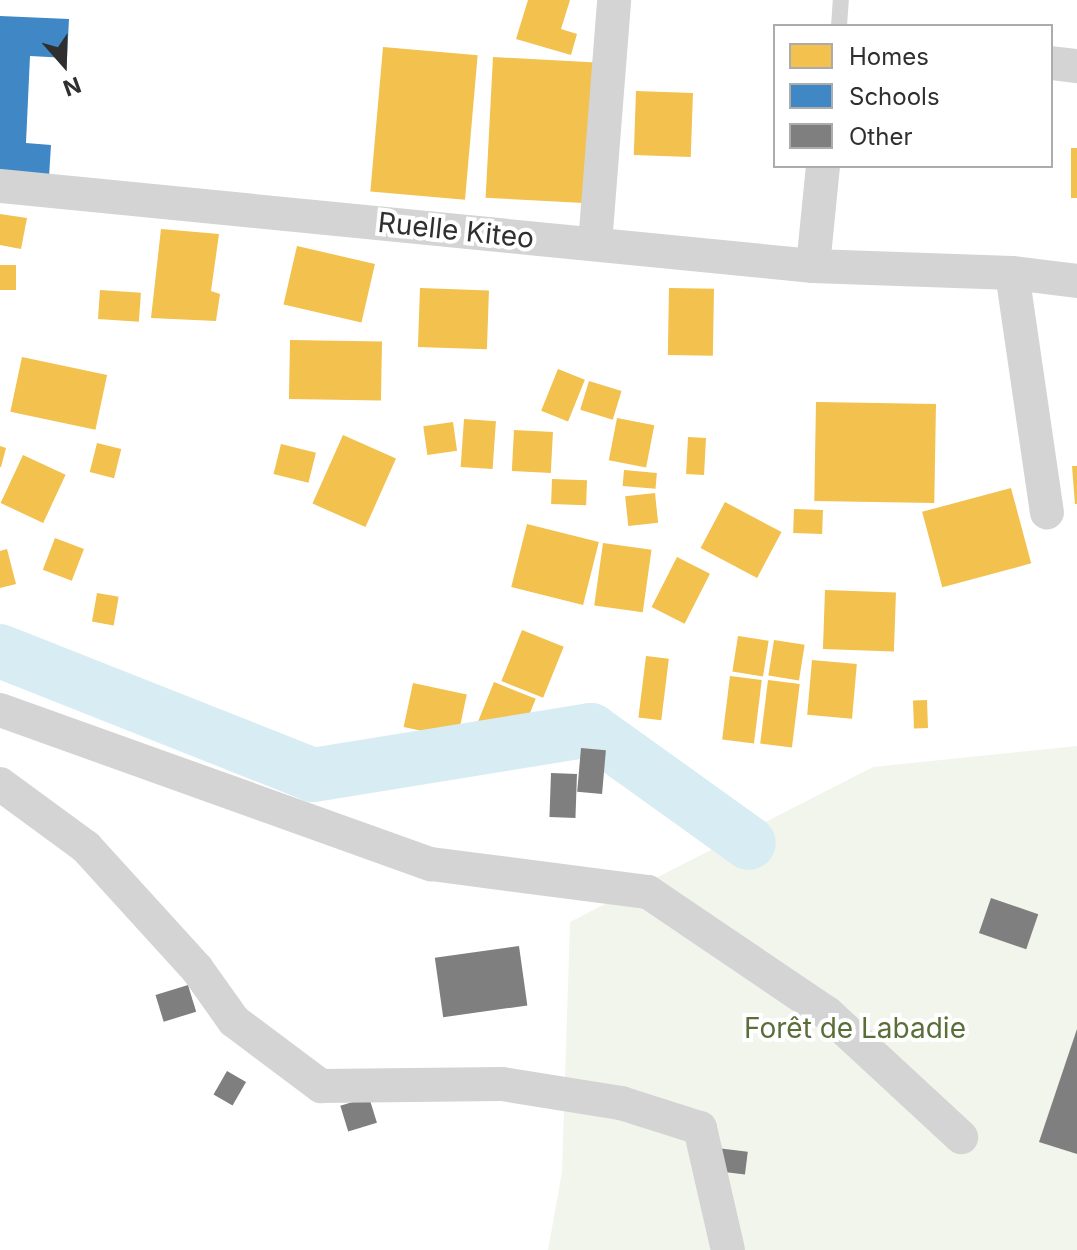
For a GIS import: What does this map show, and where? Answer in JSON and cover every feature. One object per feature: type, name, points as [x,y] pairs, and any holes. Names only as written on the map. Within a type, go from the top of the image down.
[{"type":"street","points":[[595,244],[614,0]]},
{"type":"street","points":[[1053,63],[1077,66]]},
{"type":"street","points":[[813,266],[823,168]]},
{"type":"street","name":"Ruelle Kiteo","points":[[0,186],[813,266],[1012,273],[1077,281]]},
{"type":"street","points":[[1012,273],[1047,512]]},
{"type":"street","points":[[0,710],[431,864],[648,892],[827,1013],[961,1137]]},
{"type":"street","points":[[0,784],[86,847],[169,937],[234,1021],[321,1086],[502,1084],[621,1103],[700,1128],[728,1250]]},
{"type":"lane","points":[[839,24],[841,0]]},
{"type":"green space","name":"Forêt de Labadie","points":[[1077,746],[1077,1250],[548,1250],[562,1172],[570,922],[873,767]]},
{"type":"building: Homes","points":[[528,0],[570,0],[561,29],[577,34],[571,55],[516,39]]},
{"type":"building: Homes","points":[[383,47],[478,55],[465,200],[370,191]]},
{"type":"building: Homes","points":[[493,57],[596,62],[588,203],[486,198]]},
{"type":"building: Homes","points":[[636,91],[693,93],[691,157],[634,155]]},
{"type":"building: Homes","points":[[1071,148],[1077,148],[1077,198],[1071,198]]},
{"type":"building: Homes","points":[[0,214],[27,218],[21,249],[0,245]]},
{"type":"building: Homes","points":[[161,229],[219,234],[211,291],[220,294],[216,321],[151,318]]},
{"type":"building: Homes","points":[[297,246],[375,264],[361,322],[284,304]]},
{"type":"building: Homes","points":[[0,265],[16,265],[16,290],[0,290]]},
{"type":"building: Homes","points":[[420,288],[489,290],[487,349],[418,347]]},
{"type":"building: Homes","points":[[669,288],[714,289],[713,356],[668,355]]},
{"type":"building: Homes","points":[[100,290],[141,293],[139,322],[98,319]]},
{"type":"building: Homes","points":[[290,340],[382,342],[381,401],[289,399]]},
{"type":"building: Homes","points":[[22,357],[107,375],[95,430],[10,412]]},
{"type":"building: Homes","points":[[558,369],[585,380],[568,422],[541,411]]},
{"type":"building: Homes","points":[[589,381],[622,391],[613,420],[580,410]]},
{"type":"building: Homes","points":[[816,402],[936,404],[934,503],[814,501]]},
{"type":"building: Homes","points":[[617,418],[654,425],[646,467],[609,460]]},
{"type":"building: Homes","points":[[464,419],[496,421],[493,469],[461,467]]},
{"type":"building: Homes","points":[[453,422],[457,451],[427,455],[423,426]]},
{"type":"building: Homes","points":[[514,430],[553,432],[551,473],[512,471]]},
{"type":"building: Homes","points":[[343,435],[396,459],[365,527],[312,504]]},
{"type":"building: Homes","points":[[688,437],[706,438],[704,475],[686,474]]},
{"type":"building: Homes","points":[[97,443],[121,449],[114,478],[90,472]]},
{"type":"building: Homes","points":[[281,444],[316,453],[308,483],[274,474]]},
{"type":"building: Homes","points":[[0,446],[6,448],[1,467],[0,467]]},
{"type":"building: Homes","points":[[23,455],[66,475],[43,523],[1,503]]},
{"type":"building: Homes","points":[[1072,466],[1077,466],[1077,504],[1075,504]]},
{"type":"building: Homes","points":[[624,470],[657,473],[655,489],[623,486]]},
{"type":"building: Homes","points":[[552,479],[587,480],[586,505],[551,504]]},
{"type":"building: Homes","points":[[1011,488],[1031,563],[942,587],[922,512]]},
{"type":"building: Homes","points":[[655,493],[658,523],[628,526],[625,496]]},
{"type":"building: Homes","points":[[725,502],[782,532],[757,578],[701,548]]},
{"type":"building: Homes","points":[[794,509],[823,510],[822,534],[793,533]]},
{"type":"building: Homes","points":[[527,524],[599,542],[583,605],[511,587]]},
{"type":"building: Homes","points":[[55,538],[84,549],[72,581],[43,570]]},
{"type":"building: Homes","points":[[603,543],[652,550],[643,612],[594,605]]},
{"type":"building: Homes","points":[[7,549],[16,584],[0,588],[0,551]]},
{"type":"building: Homes","points":[[677,557],[710,574],[685,624],[652,607]]},
{"type":"building: Homes","points":[[825,590],[896,592],[894,651],[823,649]]},
{"type":"building: Homes","points":[[97,593],[119,597],[114,625],[92,622]]},
{"type":"building: Homes","points":[[522,630],[564,647],[543,698],[501,681]]},
{"type":"building: Homes","points":[[738,636],[769,641],[763,676],[732,672]]},
{"type":"building: Homes","points":[[774,640],[805,645],[799,680],[768,676]]},
{"type":"building: Homes","points":[[646,656],[669,659],[661,720],[638,718]]},
{"type":"building: Homes","points":[[812,660],[857,664],[852,719],[807,715]]},
{"type":"building: Homes","points":[[730,676],[762,680],[754,743],[722,740]]},
{"type":"building: Homes","points":[[768,680],[800,684],[792,747],[760,744]]},
{"type":"building: Homes","points":[[494,682],[536,699],[515,751],[473,734]]},
{"type":"building: Homes","points":[[413,683],[467,694],[457,738],[404,727]]},
{"type":"building: Homes","points":[[913,700],[927,700],[928,728],[914,728]]},
{"type":"building: Schools","points":[[0,16],[69,19],[67,58],[30,56],[26,143],[51,145],[49,177],[0,174]]},
{"type":"building: Other","points":[[581,748],[606,750],[602,794],[577,792]]},
{"type":"building: Other","points":[[551,773],[577,774],[575,818],[549,817]]},
{"type":"building: Other","points":[[991,898],[1038,914],[1026,949],[979,933]]},
{"type":"building: Other","points":[[519,946],[527,1005],[443,1017],[435,958]]},
{"type":"building: Other","points":[[188,985],[196,1012],[164,1022],[155,995]]},
{"type":"building: Other","points":[[1077,1029],[1077,1154],[1039,1142]]},
{"type":"building: Other","points":[[227,1071],[246,1082],[233,1105],[214,1094]]},
{"type":"building: Other","points":[[369,1097],[377,1123],[348,1132],[340,1106]]},
{"type":"building: Other","points":[[717,1148],[748,1152],[745,1175],[714,1171]]},
{"type":"waterway","points":[[0,651],[313,775],[591,730],[749,843]]}]
